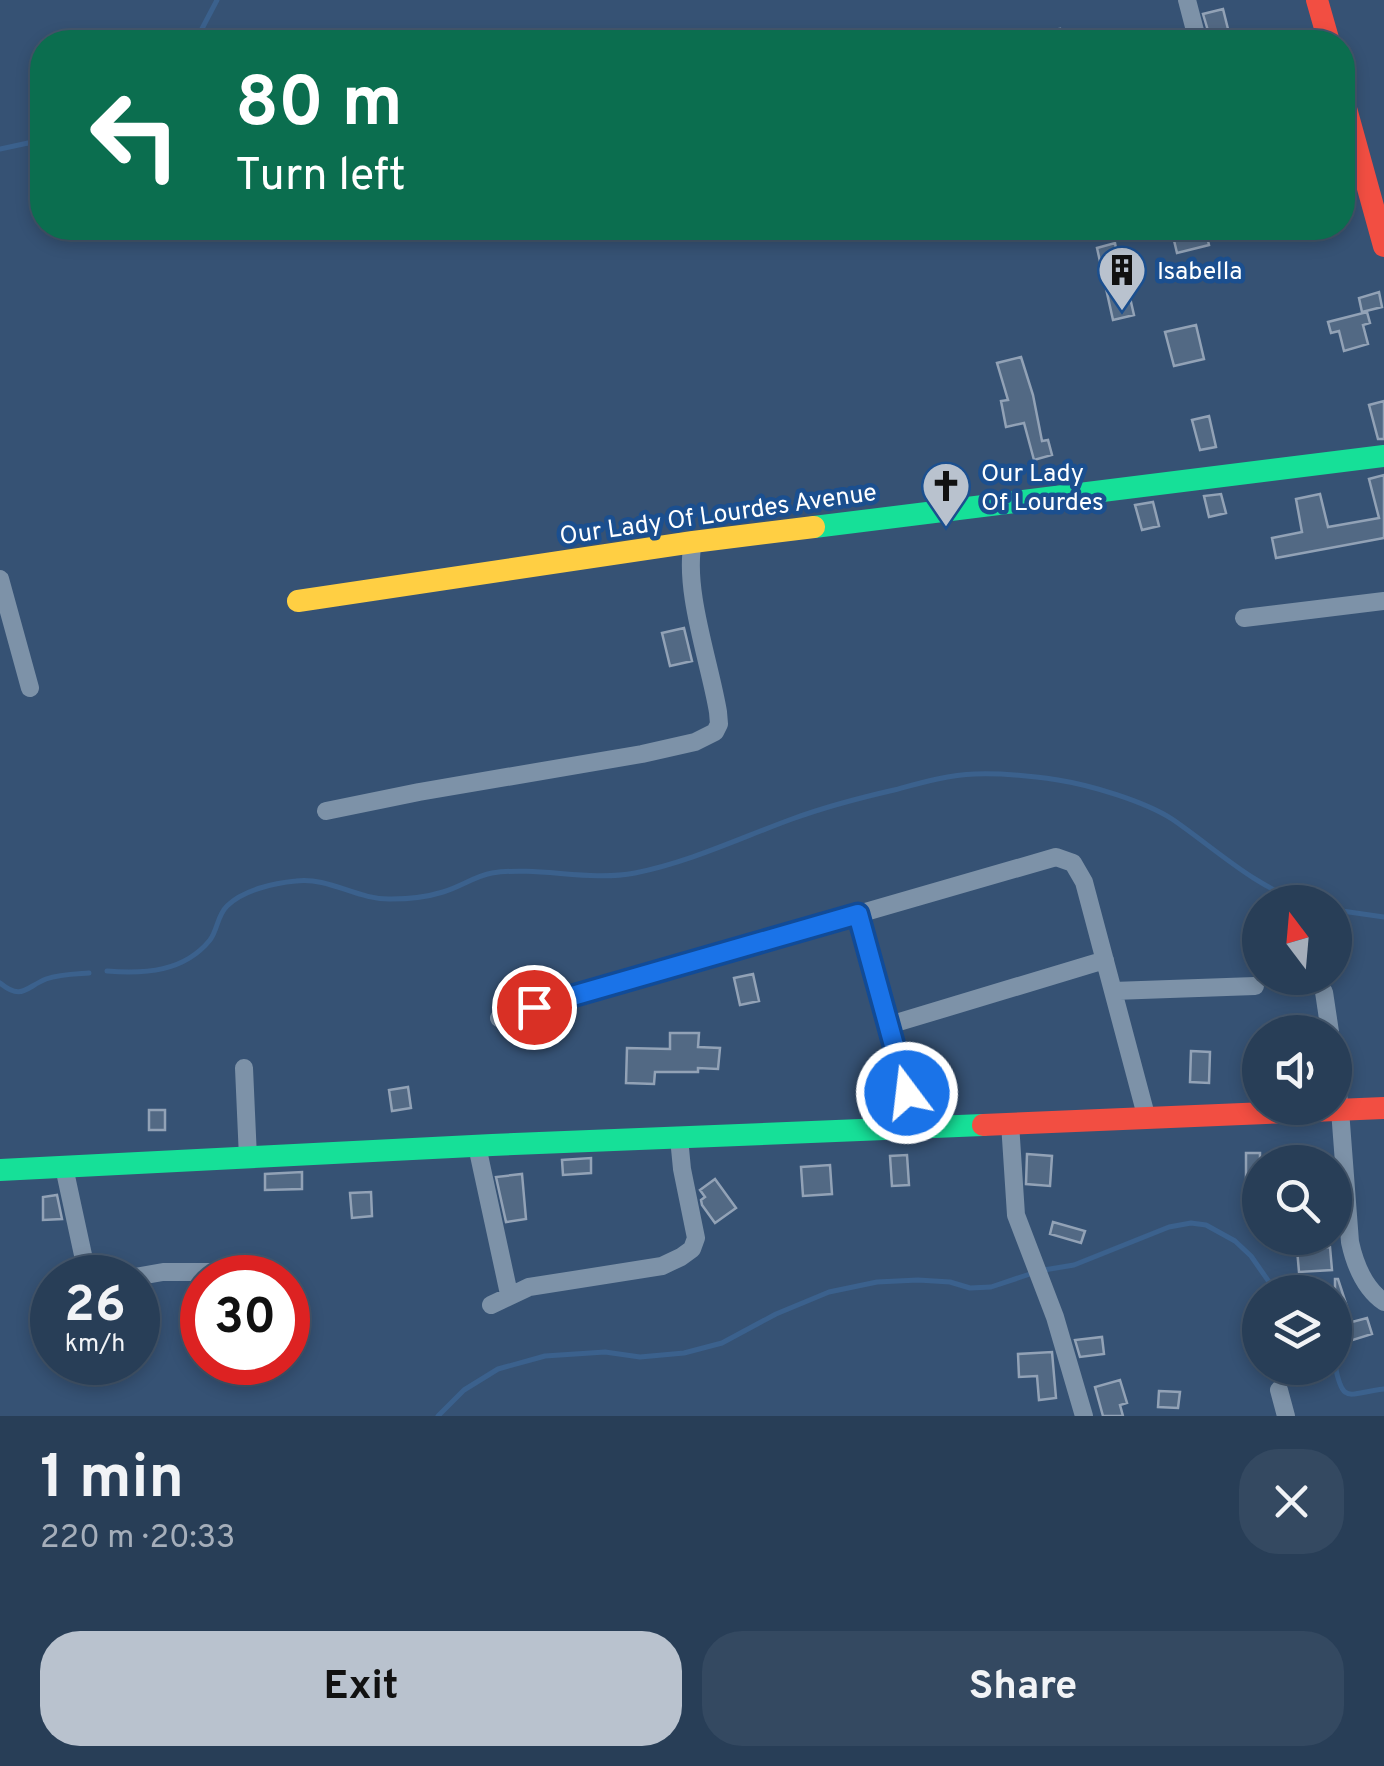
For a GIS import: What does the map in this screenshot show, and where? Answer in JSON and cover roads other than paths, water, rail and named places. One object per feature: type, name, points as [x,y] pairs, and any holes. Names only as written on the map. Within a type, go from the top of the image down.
[{"type":"street","points":[[1187,0],[1195,30]]},
{"type":"street","points":[[1317,0],[1325,30]]},
{"type":"street","points":[[1355,141],[1384,246]]},
{"type":"street","name":"Our Lady Of Lourdes Avenue","points":[[298,601],[694,542],[1384,456]]},
{"type":"street","points":[[326,812],[418,792],[642,754],[695,742],[715,732],[718,712],[692,580],[690,556],[694,542]]},
{"type":"street","points":[[0,579],[30,688]]},
{"type":"street","points":[[1244,618],[1384,601]]},
{"type":"street","points":[[498,1018],[1056,857],[1073,863],[1080,872],[1147,1119]]},
{"type":"street","points":[[858,914],[916,1127]]},
{"type":"street","points":[[888,1025],[1105,960]]},
{"type":"street","points":[[1113,991],[1242,986]]},
{"type":"street","points":[[244,1068],[248,1158]]},
{"type":"street","points":[[1352,1109],[1384,1108]]},
{"type":"street","points":[[0,1170],[1242,1115]]},
{"type":"street","points":[[1010,1124],[1016,1214],[1054,1317],[1084,1416]]},
{"type":"street","points":[[1341,1125],[1352,1252],[1366,1284],[1384,1302]]},
{"type":"street","points":[[491,1304],[529,1287],[662,1266],[692,1249],[696,1238],[682,1170],[680,1138]]},
{"type":"street","points":[[477,1146],[509,1294]]},
{"type":"street","points":[[64,1167],[83,1255]]},
{"type":"street","points":[[1279,1390],[1286,1416]]},
{"type":"waterway","points":[[201,30],[217,0]]},
{"type":"waterway","points":[[0,149],[30,143]]},
{"type":"waterway","points":[[107,971],[163,969],[188,959],[210,940],[227,906],[241,896],[269,886],[308,881],[367,896],[397,899],[437,894],[492,873],[510,871],[599,876],[635,873],[695,856],[830,807],[934,780],[975,774],[1058,780],[1132,800],[1172,819],[1265,885]]},
{"type":"waterway","points":[[1352,912],[1384,917]]},
{"type":"waterway","points":[[0,983],[19,992],[51,977],[89,973]]},
{"type":"waterway","points":[[1044,1270],[1074,1265],[1169,1227],[1191,1223],[1206,1225],[1235,1241],[1264,1275]]},
{"type":"waterway","points":[[438,1416],[464,1390],[498,1369],[545,1356],[605,1352],[640,1357],[684,1353],[722,1343],[829,1292],[877,1282],[918,1280],[991,1287],[1030,1274]]},
{"type":"waterway","points":[[1340,1385],[1349,1394],[1384,1389]]},
{"type":"place","name":"Isabella","points":[[1122,312]]},
{"type":"place","name":"Our Lady Of Lourdes","points":[[946,528]]}]
